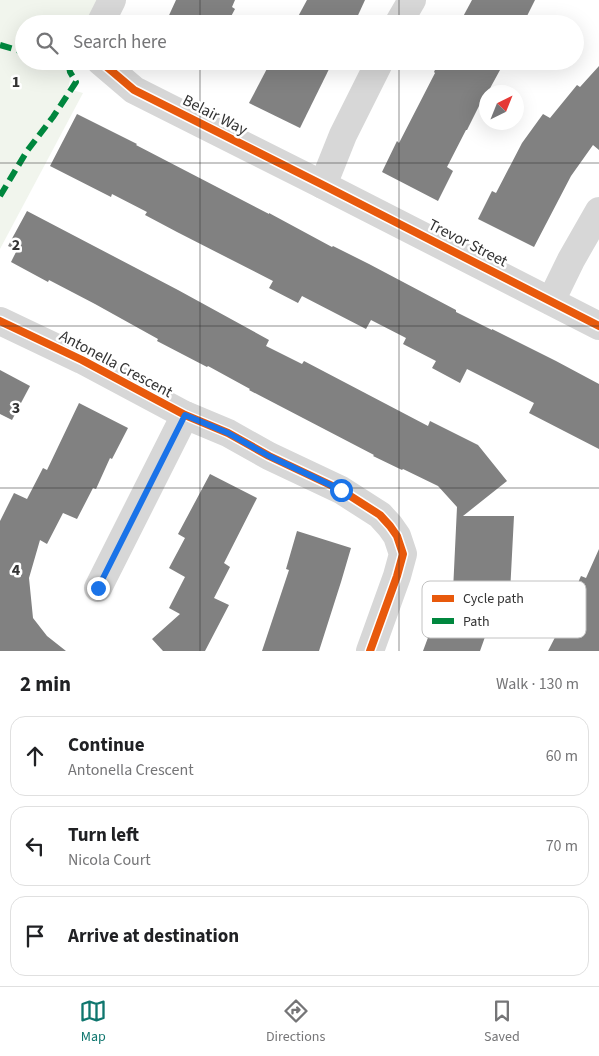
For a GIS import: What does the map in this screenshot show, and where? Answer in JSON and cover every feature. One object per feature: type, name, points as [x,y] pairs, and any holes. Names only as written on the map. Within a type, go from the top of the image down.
[{"type":"street","points":[[104,15],[112,0]]},
{"type":"street","points":[[403,15],[412,0]]},
{"type":"street","name":"Belair Way","points":[[111,70],[134,90],[323,185]]},
{"type":"street","points":[[323,185],[343,136],[376,70]]},
{"type":"street","name":"Trevor Street","points":[[323,185],[599,326]]},
{"type":"street","points":[[551,301],[571,260],[599,211]]},
{"type":"street","name":"Antonella Crescent","points":[[0,320],[82,360],[185,415],[228,433],[269,456],[341,490],[380,516],[397,536],[403,554],[370,651]]},
{"type":"street","points":[[98,588],[185,415]]},
{"type":"shaded area","points":[[0,0],[99,0],[92,15],[15,15],[15,70],[72,70],[68,89],[83,93],[0,249]]},
{"type":"building","points":[[176,0],[235,0],[232,7],[235,9],[232,15],[169,15]]},
{"type":"building","points":[[307,0],[365,0],[358,15],[299,15]]},
{"type":"building","points":[[472,0],[535,0],[528,15],[464,15]]},
{"type":"building","points":[[599,66],[599,150],[593,145],[571,176],[534,247],[478,219],[492,191],[496,193],[522,143],[543,114],[550,118],[577,85],[580,87]]},
{"type":"building","points":[[266,70],[329,70],[300,128],[249,103]]},
{"type":"building","points":[[435,70],[500,70],[492,85],[479,85],[479,106],[447,167],[453,171],[438,201],[382,172]]},
{"type":"building","points":[[77,114],[332,247],[369,264],[456,310],[456,312],[599,384],[599,449],[529,413],[534,403],[467,369],[460,383],[432,368],[436,361],[403,344],[406,338],[371,320],[366,329],[302,296],[298,303],[269,288],[273,281],[145,215],[147,212],[112,194],[111,197],[50,166]]},
{"type":"building","points":[[27,211],[269,340],[266,346],[302,364],[304,361],[428,426],[430,421],[478,445],[507,481],[463,516],[514,516],[511,581],[453,581],[457,507],[438,486],[373,456],[208,366],[157,341],[158,339],[95,304],[11,262],[17,250],[8,246]]},
{"type":"building","points":[[0,370],[30,386],[12,420],[0,414]]},
{"type":"building","points":[[79,403],[128,428],[112,459],[110,458],[96,489],[93,488],[77,519],[63,513],[47,544],[40,540],[29,578],[33,618],[47,636],[66,651],[0,651],[0,521],[14,493],[27,499],[43,468],[47,470]]},
{"type":"building","points":[[210,474],[257,498],[224,563],[230,567],[214,598],[229,605],[205,651],[163,651],[152,639],[180,614],[169,608],[185,577],[169,568],[185,538],[178,534]]},
{"type":"building","points":[[297,531],[351,548],[319,651],[262,651],[289,570],[286,569]]},
{"type":"building","points":[[599,549],[599,651],[548,651],[555,638],[586,638],[586,581],[579,581],[581,576],[586,578]]},
{"type":"building","points":[[428,638],[485,638],[480,651],[423,651]]},
{"type":"marked path","points":[[0,45],[15,49]]},
{"type":"marked path","points":[[0,196],[27,151],[53,117],[76,82],[70,70]]},
{"type":"cycle path","points":[[111,70],[134,90],[599,326]]},
{"type":"cycle path","points":[[0,321],[82,360],[185,415],[228,433],[269,456],[341,490],[380,515],[397,536],[403,554],[370,651]]},
{"type":"route","points":[[98,588],[185,415],[228,433],[269,456],[341,490]]}]
